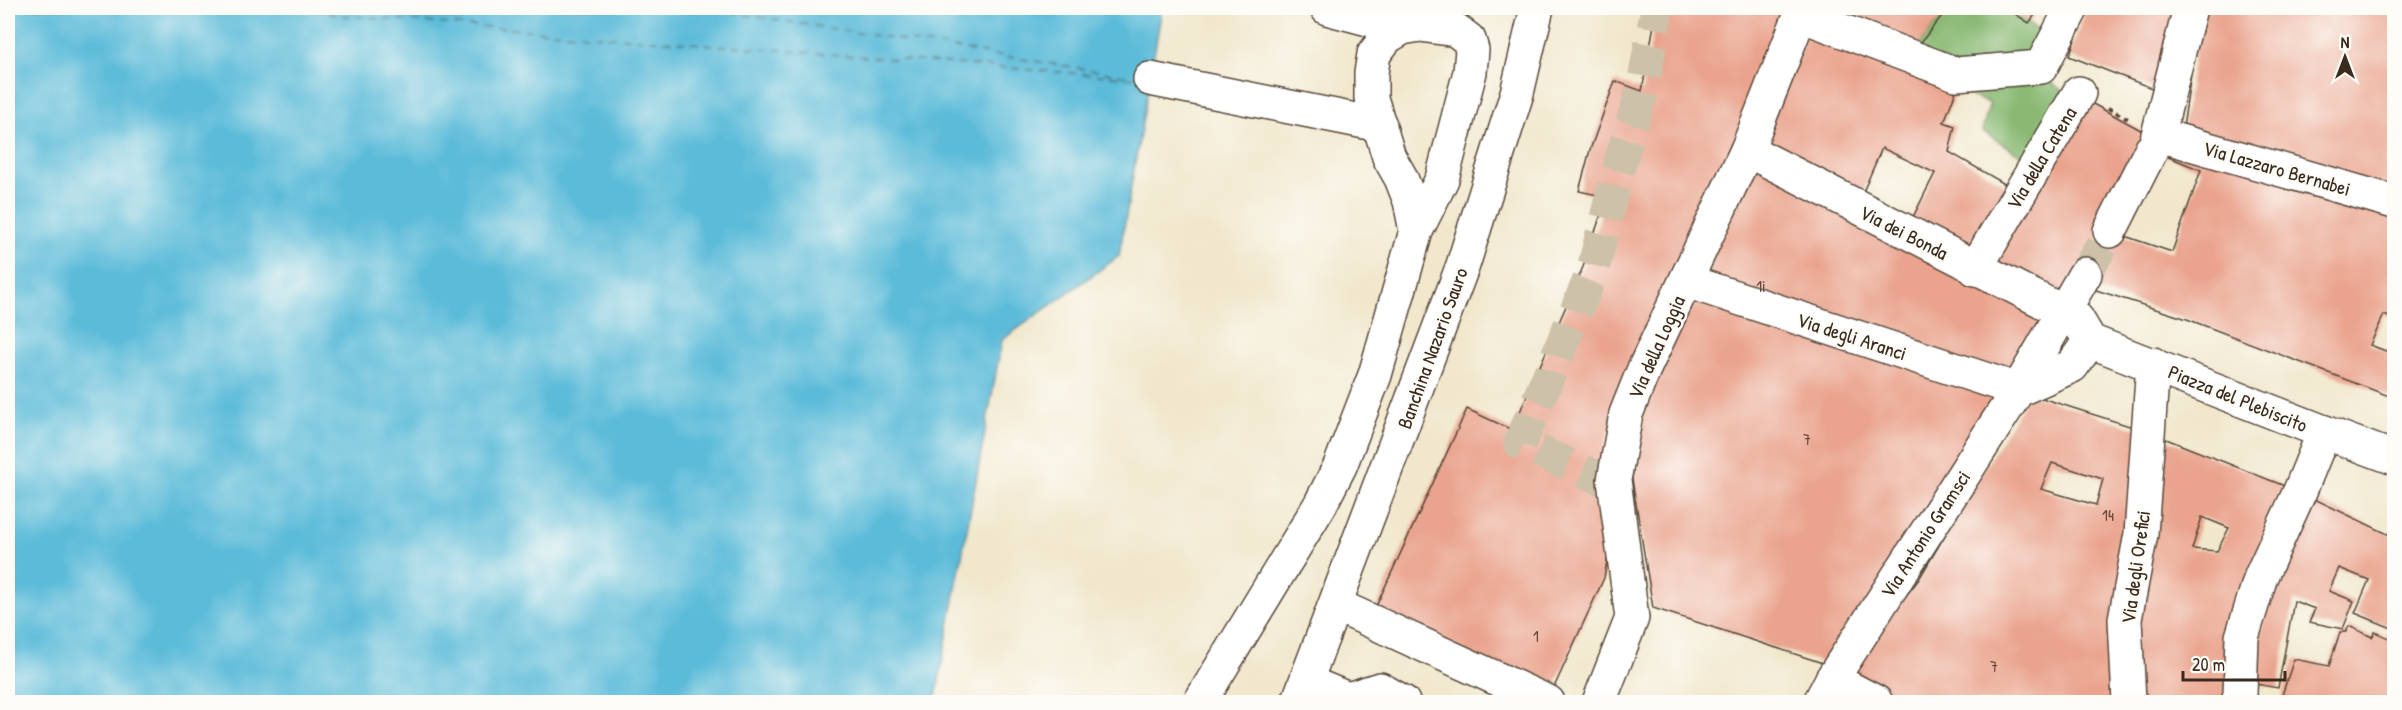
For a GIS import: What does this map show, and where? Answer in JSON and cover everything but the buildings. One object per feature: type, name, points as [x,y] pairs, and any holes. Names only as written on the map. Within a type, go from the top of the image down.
[{"type":"street","points":[[1327,8],[1402,28]]},
{"type":"street","name":"Banchina Nazario Sauro","points":[[1302,692],[1463,265],[1517,93],[1537,8]]},
{"type":"street","points":[[1802,11],[1956,74],[2041,67],[2072,8]]},
{"type":"street","points":[[2110,231],[2156,142],[2190,8]]},
{"type":"street","name":"Via della Loggia","points":[[1599,702],[1632,618],[1614,480],[1626,414],[1644,369],[1747,150],[1802,11]]},
{"type":"street","points":[[1200,702],[1320,506],[1340,466],[1376,375],[1416,231],[1442,179],[1470,72],[1472,50],[1469,40],[1456,30],[1420,25],[1402,28],[1387,38],[1374,54],[1371,73],[1371,98],[1389,157],[1410,201],[1416,231]]},
{"type":"street","points":[[1150,80],[1380,125]]},
{"type":"street","name":"Via della Catena","points":[[1975,269],[2079,93]]},
{"type":"street","name":"Via Lazzaro Bernabei","points":[[2156,142],[2394,202]]},
{"type":"street","name":"Via dei Bonda","points":[[1747,150],[1975,269],[2062,311]]},
{"type":"street","points":[[2018,390],[2085,274]]},
{"type":"street","name":"Via degli Aranci","points":[[1686,280],[2018,390]]},
{"type":"street","points":[[2018,390],[2072,366],[2090,341],[2077,319],[2062,311]]},
{"type":"street","name":"Piazza del Plebiscito","points":[[2090,341],[2394,458]]},
{"type":"street","name":"Piazza del Plebiscito","points":[[2148,431],[2153,364]]},
{"type":"street","name":"Via Antonio Gramsci","points":[[1826,691],[2018,390]]},
{"type":"street","name":"Via degli Orefici","points":[[2129,702],[2125,619],[2141,534],[2148,431]]},
{"type":"street","name":"Piazza del Plebiscito","points":[[2246,700],[2242,637],[2261,576],[2324,432]]},
{"type":"street","points":[[1336,605],[1548,702]]},
{"type":"street","points":[[1826,691],[1876,702]]},
{"type":"street","points":[[1302,692],[1349,700],[1392,696]]},
{"type":"path","name":"Via della Catena","points":[[2079,93],[2156,142]]},
{"type":"green space","points":[[1948,8],[2006,8],[2047,36],[2034,62],[1956,69],[1914,51]]},
{"type":"green space","points":[[2037,72],[2071,97],[2032,162],[1982,131],[1990,103],[1956,91],[1961,79]]},
{"type":"water","points":[[8,8],[1162,8],[1119,256],[1002,340],[935,702],[8,702]]},
{"type":"ferry route","points":[[301,8],[347,16],[1134,78]]},
{"type":"ferry route","points":[[703,8],[1134,77]]},
{"type":"tunnel","points":[[1614,480],[1601,479],[1520,443],[1592,273],[1621,159],[1642,91],[1657,8]]},
{"type":"tunnel","points":[[2085,274],[2110,231]]}]
